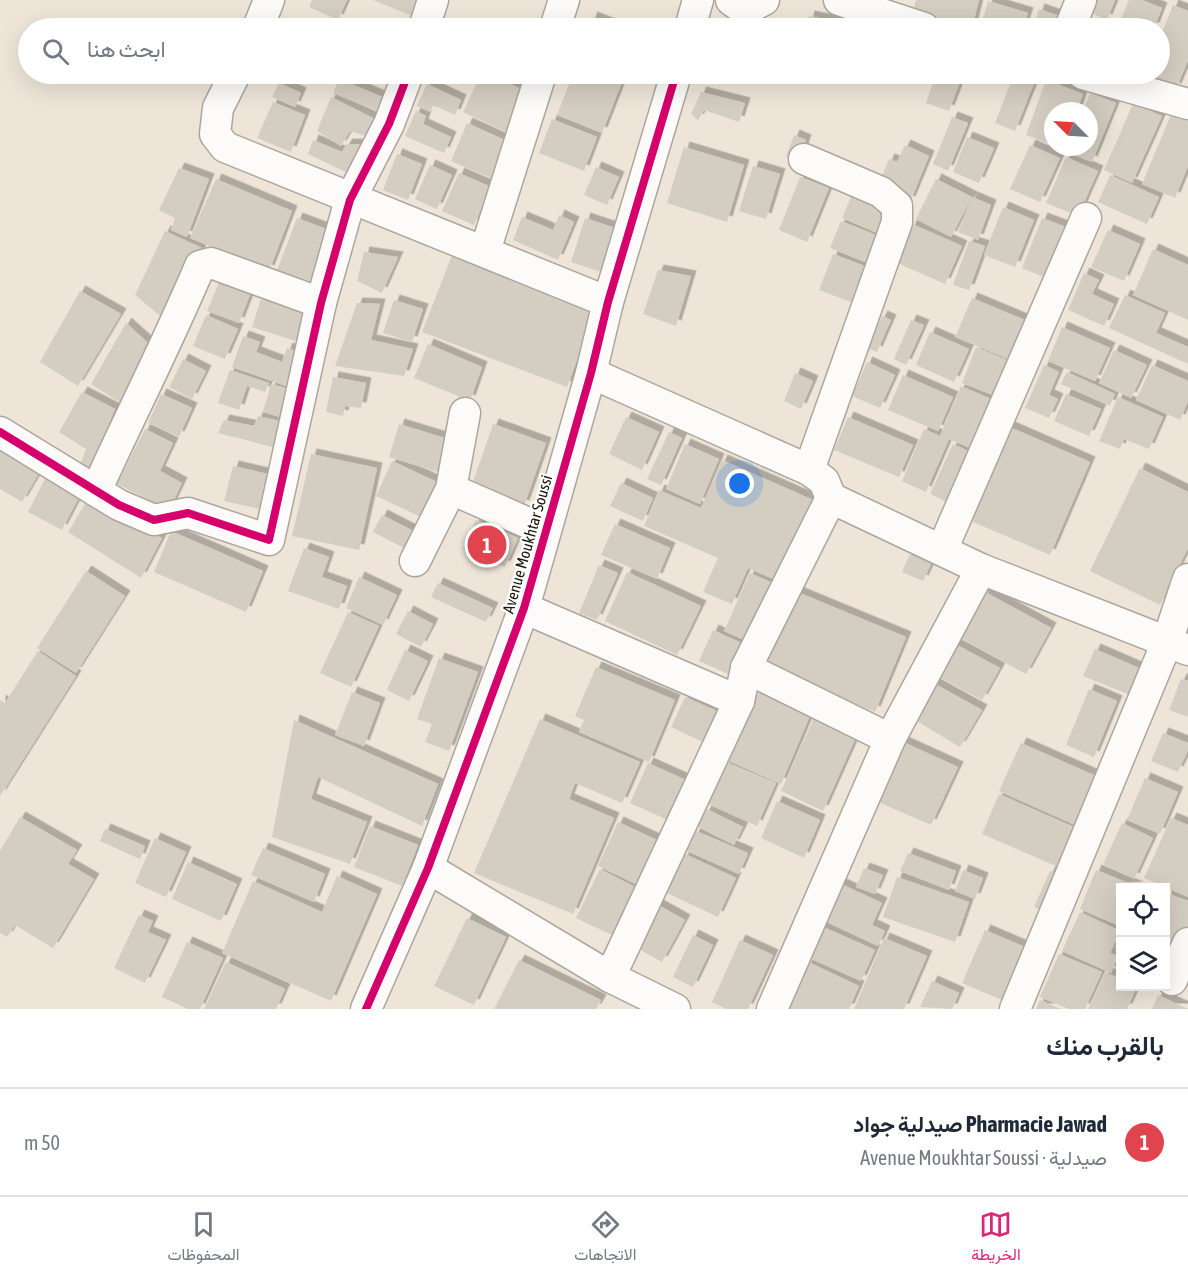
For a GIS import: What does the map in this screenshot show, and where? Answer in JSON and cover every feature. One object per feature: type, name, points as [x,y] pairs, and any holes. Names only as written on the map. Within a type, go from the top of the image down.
[{"type":"street","points":[[262,18],[268,0]]},
{"type":"street","points":[[427,18],[433,0]]},
{"type":"street","points":[[558,18],[564,0]]},
{"type":"street","points":[[693,18],[698,0]]},
{"type":"street","points":[[731,0],[745,10],[764,0]]},
{"type":"street","points":[[839,0],[894,18]]},
{"type":"street","points":[[1074,18],[1081,0]]},
{"type":"street","points":[[230,84],[218,108],[215,135],[225,147],[350,200],[485,251],[608,302]]},
{"type":"street","points":[[0,432],[96,491],[154,520],[188,513],[269,540],[321,303],[350,200],[389,124],[404,84]]},
{"type":"street","points":[[485,251],[538,84]]},
{"type":"street","name":"Avenue Moukhtar Soussi","points":[[366,1009],[428,868],[524,608],[544,530],[591,373],[608,302],[673,84]]},
{"type":"street","points":[[1118,84],[1188,104]]},
{"type":"street","points":[[804,159],[881,192],[897,206],[897,222],[809,470]]},
{"type":"street","points":[[942,550],[1086,218]]},
{"type":"street","points":[[96,491],[152,368],[169,338],[200,266],[211,263],[321,303]]},
{"type":"street","points":[[591,373],[809,470],[824,481],[831,498],[981,569],[1177,646]]},
{"type":"street","points":[[415,561],[451,489],[465,413]]},
{"type":"street","points":[[451,489],[544,530]]},
{"type":"street","points":[[610,977],[738,701],[746,668],[831,498]]},
{"type":"street","points":[[772,1009],[890,739],[981,569]]},
{"type":"street","points":[[1015,1009],[1177,646],[1188,579]]},
{"type":"street","points":[[524,608],[738,701]]},
{"type":"street","points":[[746,668],[890,739]]},
{"type":"street","points":[[428,868],[610,977],[675,1009]]},
{"type":"street","points":[[1172,980],[1188,943]]},
{"type":"building","points":[[312,0],[347,0],[339,18],[334,18],[309,7]]},
{"type":"building","points":[[373,0],[426,0],[419,18]]},
{"type":"building","points":[[916,0],[979,0],[974,18],[912,17]]},
{"type":"building","points":[[1088,0],[1115,0],[1108,18],[1084,10]]},
{"type":"building","points":[[1129,0],[1142,0],[1162,8],[1158,18],[1121,18]]},
{"type":"building","points":[[988,1],[1028,13],[1026,18],[983,18]]},
{"type":"building","points":[[1173,5],[1188,11],[1188,60],[1176,89],[1164,84],[1170,84],[1170,18],[1168,18]]},
{"type":"building","points":[[1039,9],[1065,18],[1036,18]]},
{"type":"building","points":[[278,84],[301,93],[295,107],[272,97]]},
{"type":"building","points":[[337,84],[351,84],[385,98],[379,112],[333,93]]},
{"type":"building","points":[[427,84],[461,100],[455,115],[433,105],[430,112],[417,106]]},
{"type":"building","points":[[476,84],[510,84],[530,93],[511,134],[463,112]]},
{"type":"building","points":[[569,84],[621,84],[602,133],[557,115]]},
{"type":"building","points":[[933,84],[959,84],[949,111],[926,103]]},
{"type":"building","points":[[1010,84],[1034,84],[1015,131],[995,123]]},
{"type":"building","points":[[1045,84],[1057,84],[1083,94],[1080,102],[1044,102],[1044,142],[1026,135]]},
{"type":"building","points":[[701,92],[745,103],[739,122],[704,110],[698,120],[691,114]]},
{"type":"building","points":[[1090,93],[1116,103],[1098,147],[1098,102],[1086,102]]},
{"type":"building","points":[[331,97],[379,121],[372,138],[350,131],[341,146],[317,131]]},
{"type":"building","points":[[273,102],[305,115],[291,152],[257,138]]},
{"type":"building","points":[[1133,104],[1162,116],[1132,183],[1104,170]]},
{"type":"building","points":[[416,111],[426,116],[423,124],[451,137],[444,153],[405,136]]},
{"type":"building","points":[[1172,112],[1188,118],[1188,166],[1175,198],[1142,184]]},
{"type":"building","points":[[952,117],[968,123],[948,171],[933,164]]},
{"type":"building","points":[[552,119],[597,137],[584,171],[539,153]]},
{"type":"building","points":[[467,123],[511,143],[495,180],[451,161]]},
{"type":"building","points":[[794,135],[806,140],[799,161],[786,156]]},
{"type":"building","points":[[967,137],[994,148],[979,183],[953,172]]},
{"type":"building","points":[[313,140],[342,152],[347,144],[368,145],[352,175],[308,154]]},
{"type":"building","points":[[905,145],[929,156],[910,202],[877,188],[889,159],[897,162]]},
{"type":"building","points":[[1030,145],[1044,151],[1044,156],[1060,158],[1040,202],[1010,189]]},
{"type":"building","points":[[684,147],[744,165],[727,222],[667,203]]},
{"type":"building","points":[[397,154],[422,164],[408,200],[383,190]]},
{"type":"building","points":[[1077,156],[1094,156],[1092,162]]},
{"type":"building","points":[[1066,157],[1098,171],[1078,216],[1046,203]]},
{"type":"building","points":[[430,165],[452,175],[437,209],[415,199]]},
{"type":"building","points":[[753,166],[780,174],[766,219],[739,211]]},
{"type":"building","points":[[596,167],[619,177],[607,205],[584,195]]},
{"type":"building","points":[[179,168],[209,179],[187,237],[171,230],[175,218],[159,210]]},
{"type":"building","points":[[459,173],[491,187],[474,225],[442,211]]},
{"type":"building","points":[[1110,175],[1159,197],[1147,224],[1098,202]]},
{"type":"building","points":[[800,177],[829,188],[807,242],[779,230]]},
{"type":"building","points":[[216,179],[292,211],[269,271],[190,238]]},
{"type":"building","points":[[936,179],[972,197],[951,237],[916,219]]},
{"type":"building","points":[[853,192],[892,208],[882,235],[842,218]]},
{"type":"building","points":[[972,197],[991,205],[978,240],[958,232]]},
{"type":"building","points":[[1003,207],[1034,220],[1015,267],[984,255]]},
{"type":"building","points":[[559,215],[574,222],[558,260],[513,240],[522,217],[553,230]]},
{"type":"building","points":[[297,218],[326,229],[316,283],[277,270]]},
{"type":"building","points":[[585,218],[618,229],[604,273],[571,262]]},
{"type":"building","points":[[1042,218],[1074,230],[1053,281],[1022,268]]},
{"type":"building","points":[[841,221],[881,237],[870,264],[830,248]]},
{"type":"building","points":[[912,224],[962,246],[945,284],[895,262]]},
{"type":"building","points":[[1108,230],[1140,244],[1124,281],[1091,267]]},
{"type":"building","points":[[165,231],[202,248],[165,320],[135,295]]},
{"type":"building","points":[[969,241],[985,246],[969,290],[953,285]]},
{"type":"building","points":[[1153,249],[1188,265],[1188,320],[1133,295]]},
{"type":"building","points":[[364,252],[398,257],[382,293],[357,281]]},
{"type":"building","points":[[833,254],[870,268],[856,304],[819,290]]},
{"type":"building","points":[[452,255],[596,309],[567,387],[422,332]]},
{"type":"building","points":[[658,270],[691,276],[676,326],[643,314]]},
{"type":"building","points":[[1084,273],[1099,280],[1092,294],[1114,304],[1104,326],[1068,310]]},
{"type":"building","points":[[220,280],[251,292],[239,323],[207,311]]},
{"type":"building","points":[[80,291],[121,314],[78,386],[40,362]]},
{"type":"building","points":[[1125,295],[1165,313],[1156,333],[1188,347],[1188,364],[1109,328]]},
{"type":"building","points":[[972,298],[1032,323],[1016,362],[955,337]]},
{"type":"building","points":[[261,299],[311,315],[302,343],[252,327]]},
{"type":"building","points":[[394,300],[423,309],[412,342],[383,333]]},
{"type":"building","points":[[357,303],[380,304],[371,340],[413,349],[404,376],[335,366]]},
{"type":"building","points":[[206,315],[238,329],[225,359],[193,346]]},
{"type":"building","points":[[882,316],[891,320],[877,352],[867,348]]},
{"type":"building","points":[[911,320],[924,325],[906,365],[894,359]]},
{"type":"building","points":[[126,323],[157,351],[126,406],[91,384]]},
{"type":"building","points":[[1062,327],[1110,348],[1095,381],[1048,361]]},
{"type":"building","points":[[930,332],[969,349],[954,382],[916,365]]},
{"type":"building","points":[[243,336],[260,342],[256,352],[282,362],[287,348],[298,352],[286,386],[232,367]]},
{"type":"building","points":[[428,344],[482,367],[470,401],[414,378]]},
{"type":"building","points":[[976,347],[1012,362],[998,397],[962,383]]},
{"type":"building","points":[[1114,350],[1147,365],[1131,398],[1099,383]]},
{"type":"building","points":[[183,359],[206,371],[192,399],[169,387]]},
{"type":"building","points":[[867,362],[895,375],[880,408],[852,396]]},
{"type":"building","points":[[1044,365],[1059,372],[1049,395],[1058,399],[1049,418],[1025,408]]},
{"type":"building","points":[[1152,365],[1188,381],[1188,401],[1180,420],[1136,400]]},
{"type":"building","points":[[230,370],[269,383],[265,392],[247,386],[239,410],[218,403]]},
{"type":"building","points":[[1067,372],[1115,394],[1110,406],[1061,384]]},
{"type":"building","points":[[795,373],[813,381],[801,409],[784,401]]},
{"type":"building","points":[[903,375],[953,397],[938,431],[888,410]]},
{"type":"building","points":[[333,377],[366,383],[361,408],[345,406],[343,416],[326,412]]},
{"type":"building","points":[[271,384],[293,390],[284,418],[263,412]]},
{"type":"building","points":[[961,386],[1000,403],[979,452],[949,439],[926,492],[902,481],[924,429],[940,436]]},
{"type":"building","points":[[82,392],[115,409],[103,438],[110,442],[91,478],[80,465],[86,449],[59,432]]},
{"type":"building","points":[[161,394],[192,408],[179,437],[148,423]]},
{"type":"building","points":[[1066,394],[1101,409],[1089,436],[1054,421]]},
{"type":"building","points":[[1118,397],[1163,417],[1149,449],[1124,439],[1120,449],[1099,441]]},
{"type":"building","points":[[258,416],[283,422],[276,448],[218,433],[224,420],[254,426]]},
{"type":"building","points":[[626,417],[659,432],[642,470],[609,454]]},
{"type":"building","points":[[848,417],[913,445],[899,477],[834,450]]},
{"type":"building","points":[[399,424],[451,440],[441,473],[389,457]]},
{"type":"building","points":[[493,424],[546,443],[524,506],[471,488]]},
{"type":"building","points":[[1005,425],[1090,462],[1050,555],[964,518]]},
{"type":"building","points":[[145,429],[173,443],[160,471],[182,483],[169,510],[117,484]]},
{"type":"building","points":[[669,432],[682,438],[661,485],[647,479]]},
{"type":"building","points":[[0,444],[42,468],[22,502],[0,489]]},
{"type":"building","points":[[685,444],[719,459],[700,504],[666,489]]},
{"type":"building","points":[[953,444],[979,456],[955,506],[930,494]]},
{"type":"building","points":[[311,454],[377,468],[359,550],[292,536]]},
{"type":"building","points":[[722,460],[813,500],[778,581],[748,568],[732,604],[703,592],[718,558],[644,526],[659,490],[701,508]]},
{"type":"building","points":[[392,461],[437,482],[421,517],[376,496]]},
{"type":"building","points":[[233,466],[272,475],[264,510],[224,501]]},
{"type":"building","points":[[1140,468],[1188,492],[1188,548],[1160,605],[1090,571]]},
{"type":"building","points":[[49,471],[83,489],[62,530],[28,512]]},
{"type":"building","points":[[621,483],[653,498],[643,521],[610,506]]},
{"type":"building","points":[[86,502],[162,538],[141,578],[68,532]]},
{"type":"building","points":[[382,515],[419,534],[410,551],[373,532]]},
{"type":"building","points":[[476,520],[518,538],[505,567],[463,549]]},
{"type":"building","points":[[615,524],[670,548],[657,579],[601,555]]},
{"type":"building","points":[[171,531],[263,571],[246,612],[154,572]]},
{"type":"building","points":[[304,548],[329,557],[322,577],[347,586],[339,609],[288,591]]},
{"type":"building","points":[[910,554],[931,564],[923,581],[902,572]]},
{"type":"building","points":[[599,565],[618,573],[597,620],[579,613]]},
{"type":"building","points":[[86,571],[125,596],[76,673],[37,648]]},
{"type":"building","points":[[627,572],[701,606],[677,655],[605,621]]},
{"type":"building","points":[[750,573],[777,585],[751,643],[724,631]]},
{"type":"building","points":[[359,577],[397,595],[383,625],[346,608]]},
{"type":"building","points":[[438,583],[493,608],[486,622],[431,597]]},
{"type":"building","points":[[790,589],[906,637],[875,712],[759,664]]},
{"type":"building","points":[[985,592],[1051,628],[1026,674],[960,638]]},
{"type":"building","points":[[408,611],[433,624],[421,647],[396,634]]},
{"type":"building","points":[[348,612],[379,626],[351,687],[320,673]]},
{"type":"building","points":[[713,630],[750,647],[737,678],[699,661]]},
{"type":"building","points":[[955,644],[1000,668],[982,700],[937,676]]},
{"type":"building","points":[[1095,649],[1146,671],[1135,697],[1083,676]]},
{"type":"building","points":[[405,650],[428,661],[409,701],[387,690]]},
{"type":"building","points":[[38,651],[76,676],[0,796],[0,700],[5,703]]},
{"type":"building","points":[[439,658],[478,672],[449,751],[425,742],[432,724],[417,719]]},
{"type":"building","points":[[596,667],[675,700],[649,762],[579,732],[584,720],[575,716]]},
{"type":"building","points":[[1181,679],[1188,681],[1188,717],[1169,710]]},
{"type":"building","points":[[935,684],[982,710],[960,747],[915,720]]},
{"type":"building","points":[[760,689],[812,711],[781,784],[729,761]]},
{"type":"building","points":[[1089,689],[1117,701],[1094,757],[1066,745]]},
{"type":"building","points":[[352,692],[380,703],[364,746],[335,735]]},
{"type":"building","points":[[685,697],[719,712],[705,743],[671,727]]},
{"type":"building","points":[[814,718],[856,737],[823,811],[781,791]]},
{"type":"building","points":[[540,719],[640,762],[622,803],[575,783],[569,799],[614,818],[573,914],[474,873]]},
{"type":"building","points":[[294,720],[438,784],[422,826],[318,777],[311,799],[367,822],[350,864],[272,837]]},
{"type":"building","points":[[1163,733],[1188,743],[1188,750],[1178,772],[1151,761]]},
{"type":"building","points":[[903,742],[958,767],[931,825],[869,798]]},
{"type":"building","points":[[1021,743],[1105,780],[1084,829],[999,791]]},
{"type":"building","points":[[726,762],[776,783],[757,826],[708,804]]},
{"type":"building","points":[[648,763],[688,781],[670,821],[630,803]]},
{"type":"building","points":[[1145,778],[1178,792],[1160,834],[1127,820]]},
{"type":"building","points":[[999,794],[1083,831],[1065,870],[982,834]]},
{"type":"building","points":[[777,801],[820,820],[804,858],[761,838]]},
{"type":"building","points":[[707,809],[743,827],[734,845],[698,827]]},
{"type":"building","points":[[20,817],[77,850],[68,864],[94,879],[53,948],[15,925],[7,937],[0,933],[0,851]]},
{"type":"building","points":[[1171,818],[1188,825],[1188,897],[1170,889],[1170,883],[1156,883],[1144,878]]},
{"type":"building","points":[[618,822],[659,841],[638,885],[598,866]]},
{"type":"building","points":[[1122,823],[1153,838],[1134,879],[1103,864]]},
{"type":"building","points":[[370,826],[418,845],[402,886],[354,867]]},
{"type":"building","points":[[105,829],[145,846],[140,859],[100,841]]},
{"type":"building","points":[[696,831],[748,853],[739,874],[687,851]]},
{"type":"building","points":[[155,838],[186,852],[166,897],[135,883]]},
{"type":"building","points":[[263,848],[325,874],[314,902],[251,875]]},
{"type":"building","points":[[908,853],[956,871],[949,890],[900,871]]},
{"type":"building","points":[[685,854],[736,878],[718,917],[667,893]]},
{"type":"building","points":[[188,862],[237,884],[221,921],[172,899]]},
{"type":"building","points":[[864,868],[883,875],[875,894],[856,887]]},
{"type":"building","points":[[600,869],[635,887],[612,935],[576,918]]},
{"type":"building","points":[[963,870],[983,878],[975,899],[955,891]]},
{"type":"building","points":[[1096,870],[1128,883],[1116,883],[1116,924],[1080,909]]},
{"type":"building","points":[[1050,871],[1065,878],[1049,913],[1034,907]]},
{"type":"building","points":[[337,876],[377,894],[331,1001],[222,953],[253,881],[322,912]]},
{"type":"building","points":[[897,877],[969,902],[955,942],[883,917]]},
{"type":"building","points":[[839,883],[882,903],[872,925],[885,931],[878,946],[822,920]]},
{"type":"building","points":[[1170,894],[1188,901],[1188,925],[1177,952],[1170,949]]},
{"type":"building","points":[[658,905],[685,920],[662,962],[635,947]]},
{"type":"building","points":[[1080,912],[1116,929],[1116,940],[1110,953],[1116,955],[1116,961],[1111,973],[1062,951]]},
{"type":"building","points":[[139,915],[153,921],[148,932],[166,940],[145,983],[114,968]]},
{"type":"building","points":[[467,918],[506,937],[474,1005],[434,986]]},
{"type":"building","points":[[821,926],[875,950],[861,981],[807,957]]},
{"type":"building","points":[[985,930],[1032,950],[1009,1003],[962,983]]},
{"type":"building","points":[[693,935],[713,945],[693,987],[673,977]]},
{"type":"building","points":[[884,938],[927,956],[904,1009],[854,1009]]},
{"type":"building","points":[[740,940],[773,955],[748,1009],[726,1009],[712,1002]]},
{"type":"building","points":[[187,942],[223,958],[200,1009],[188,1009],[162,997]]},
{"type":"building","points":[[1059,954],[1102,972],[1085,1009],[1069,1009],[1040,997]]},
{"type":"building","points":[[519,960],[601,1000],[596,1009],[494,1009]]},
{"type":"building","points":[[226,962],[285,989],[276,1009],[204,1009]]},
{"type":"building","points":[[808,962],[859,986],[849,1009],[786,1009]]},
{"type":"building","points":[[1105,972],[1116,977],[1116,991],[1135,991],[1127,1009],[1088,1009]]},
{"type":"building","points":[[932,981],[959,993],[952,1009],[920,1007]]},
{"type":"building","points":[[1158,995],[1188,1009],[1152,1009]]},
{"type":"building","points":[[1040,1000],[1061,1009],[1036,1009]]},
{"type":"cycle path","points":[[0,432],[119,505],[154,520],[188,513],[269,540],[321,303],[350,200],[389,124],[404,84]]},
{"type":"cycle path","points":[[366,1009],[428,868],[524,608],[591,373],[608,302],[673,84]]},
{"type":"place","name":"Pharmacie Jawad صيدلية جواد","points":[[487,545]]}]
